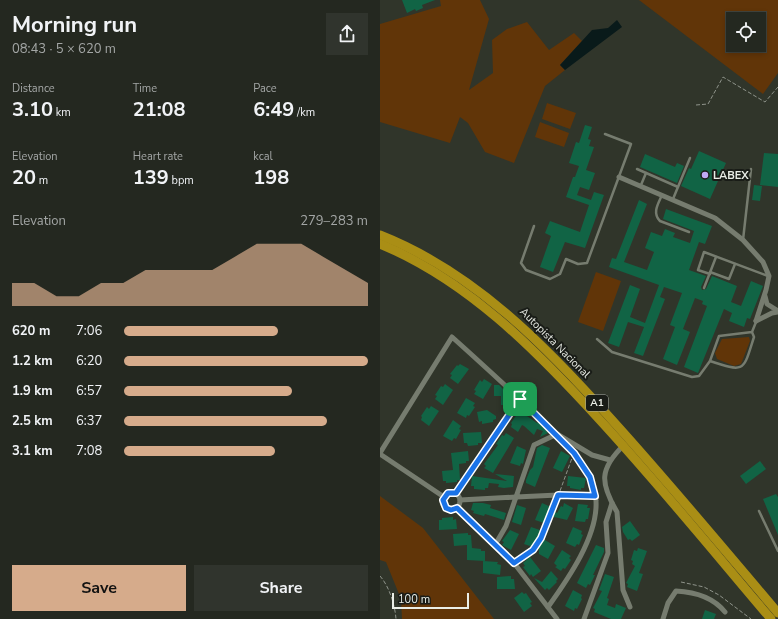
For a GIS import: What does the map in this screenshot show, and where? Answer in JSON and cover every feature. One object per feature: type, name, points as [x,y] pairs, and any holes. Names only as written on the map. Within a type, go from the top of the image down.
[{"type":"highway","name":"Autopista Nacional","points":[[380,235],[394,240],[445,269],[501,308],[547,349],[635,444],[778,613]]},
{"type":"highway","name":"Autopista Nacional","points":[[380,244],[433,271],[489,310],[548,363],[624,446],[771,619]]},
{"type":"street","points":[[619,176],[715,218],[743,240],[763,262],[768,276],[765,295],[756,321]]},
{"type":"street","points":[[765,295],[767,304],[778,312]]},
{"type":"street","points":[[756,321],[772,313],[778,312]]},
{"type":"street","points":[[444,497],[380,454],[452,337],[557,434],[574,453],[590,477],[595,496],[594,521],[580,555],[562,587],[548,607]]},
{"type":"street","points":[[456,493],[520,399]]},
{"type":"street","points":[[557,434],[592,455],[610,460]]},
{"type":"street","points":[[495,545],[506,526],[534,445],[557,434]]},
{"type":"street","points":[[624,446],[610,460],[604,469],[604,475],[612,503],[617,512],[623,590],[630,607]]},
{"type":"street","points":[[456,493],[448,493],[444,497],[443,502],[446,508],[451,510],[457,508]]},
{"type":"street","points":[[456,493],[460,500]]},
{"type":"street","points":[[460,500],[558,495],[595,496]]},
{"type":"street","points":[[457,508],[460,500]]},
{"type":"street","points":[[584,619],[608,553],[606,522],[612,503]]},
{"type":"street","points":[[457,508],[514,563],[556,619]]},
{"type":"street","points":[[663,619],[668,603],[676,591],[692,592],[699,595],[718,604],[725,612]]},
{"type":"lane","points":[[534,226],[521,263],[526,270],[550,279],[560,274],[566,259],[578,264],[587,263],[631,144],[605,134]]},
{"type":"lane","points":[[672,200],[690,158]]},
{"type":"lane","points":[[637,169],[678,187]]},
{"type":"lane","points":[[743,240],[751,169]]},
{"type":"lane","points":[[641,186],[646,173]]},
{"type":"lane","points":[[662,195],[656,210],[657,218],[660,221],[688,232]]},
{"type":"lane","points":[[735,264],[729,279],[698,270],[704,252],[768,276]]},
{"type":"lane","points":[[704,288],[716,257]]},
{"type":"lane","points":[[710,361],[733,369],[740,367],[746,361],[754,337],[752,332],[756,321]]},
{"type":"lane","points":[[597,339],[612,352],[692,377],[699,376],[710,361],[719,336],[752,332]]},
{"type":"lane","points":[[759,511],[778,551]]},
{"type":"path","points":[[696,105],[708,104],[723,77],[765,102],[778,87]]},
{"type":"path","points":[[514,563],[533,550],[541,538],[574,453]]},
{"type":"path","points":[[380,576],[384,581],[393,603],[396,619]]},
{"type":"path","points":[[681,582],[709,589],[751,619]]},
{"type":"shaded area","points":[[440,0],[480,0],[489,19],[469,90],[493,73],[492,40],[507,29],[527,22],[549,50],[574,33],[582,41],[560,65],[565,70],[545,86],[514,163],[485,152],[468,123],[460,117],[450,143],[380,122],[380,24],[441,6]]},
{"type":"shaded area","points":[[639,0],[778,0],[778,73],[763,94]]},
{"type":"shaded area","points":[[617,20],[622,27],[565,70],[560,65],[592,30],[608,28]]},
{"type":"shaded area","points":[[547,103],[576,113],[570,129],[542,119]]},
{"type":"shaded area","points":[[540,122],[569,133],[564,147],[535,137]]},
{"type":"shaded area","points":[[596,272],[621,281],[603,331],[578,322]]},
{"type":"shaded area","points":[[749,337],[750,341],[741,364],[734,366],[717,359],[715,353],[722,339]]},
{"type":"shaded area","points":[[380,496],[423,528],[494,619],[402,619],[401,599],[386,562],[380,560]]},
{"type":"building","points":[[402,0],[435,0],[422,5],[423,8],[416,11],[415,9],[407,13]]},
{"type":"building","points":[[585,125],[592,127],[588,139],[591,140],[589,146],[594,147],[586,170],[595,173],[589,190],[580,187],[577,195],[591,200],[594,192],[604,195],[585,248],[565,242],[553,272],[540,267],[551,236],[545,233],[550,221],[580,232],[589,205],[566,197],[573,177],[575,177],[579,166],[569,163],[576,142],[579,143]]},
{"type":"building","name":"LABEX","points":[[699,151],[726,163],[710,199],[681,186]]},
{"type":"building","points":[[764,153],[778,154],[778,187],[760,185]]},
{"type":"building","points":[[645,154],[675,167],[677,163],[684,166],[677,183],[640,167]]},
{"type":"building","points":[[754,185],[762,186],[760,201],[752,200]]},
{"type":"building","points":[[639,200],[647,204],[624,262],[647,270],[654,252],[645,248],[651,232],[662,236],[665,229],[675,233],[673,237],[690,243],[694,231],[663,219],[666,209],[712,226],[705,244],[699,242],[689,270],[706,276],[701,287],[702,290],[706,289],[712,276],[737,286],[731,302],[741,306],[751,281],[763,286],[750,319],[747,318],[744,327],[729,321],[732,313],[724,309],[698,373],[684,367],[707,306],[702,304],[703,301],[695,298],[683,329],[690,332],[677,365],[663,359],[675,327],[670,325],[682,293],[664,287],[660,297],[665,299],[643,356],[634,353],[644,327],[628,322],[619,347],[608,343],[630,285],[640,289],[630,317],[645,323],[659,285],[609,267],[612,258],[616,259]]},
{"type":"building","points":[[460,364],[469,369],[458,384],[450,378],[452,375],[450,374],[457,365],[458,366]]},
{"type":"building","points":[[484,379],[492,384],[483,399],[474,394],[476,391],[474,390],[480,380],[482,382]]},
{"type":"building","points":[[445,384],[453,390],[443,405],[435,399],[437,396],[435,395],[441,386],[443,387]]},
{"type":"building","points":[[494,385],[499,385],[503,389],[503,396],[509,396],[509,405],[501,405],[501,396],[494,396]]},
{"type":"building","points":[[466,398],[475,403],[473,406],[475,407],[466,418],[457,413]]},
{"type":"building","points":[[431,406],[439,411],[429,426],[421,420],[421,416],[427,407],[429,409]]},
{"type":"building","points":[[487,410],[496,416],[496,419],[493,420],[493,422],[482,424],[482,421],[479,422],[477,412]]},
{"type":"building","points":[[521,412],[537,423],[538,422],[548,433],[540,437],[543,431],[537,429],[534,435],[522,425],[518,432],[511,427],[511,423],[517,414],[519,415]]},
{"type":"building","points":[[453,420],[461,426],[459,429],[461,430],[456,439],[454,438],[452,441],[443,436]]},
{"type":"building","points":[[481,432],[482,443],[468,446],[467,443],[464,443],[463,433]]},
{"type":"building","points":[[506,433],[514,438],[493,473],[484,468],[486,466],[484,464],[498,445],[496,444],[502,435],[504,436]]},
{"type":"building","points":[[542,445],[550,448],[535,487],[526,483],[526,480],[530,470],[533,467],[537,448]]},
{"type":"building","points":[[517,446],[526,450],[523,464],[521,463],[520,466],[510,463]]},
{"type":"building","points":[[468,451],[469,461],[459,464],[460,480],[457,480],[457,482],[446,483],[446,481],[443,481],[442,471],[453,470],[451,453]]},
{"type":"building","points":[[561,451],[570,456],[562,472],[553,468]]},
{"type":"building","points":[[760,461],[766,469],[746,484],[740,476]]},
{"type":"building","points":[[495,474],[514,476],[513,487],[498,487],[499,484],[489,483],[488,488],[485,488],[485,490],[474,489],[474,486],[471,486],[472,476],[507,481]]},
{"type":"building","points":[[568,476],[586,478],[584,488],[581,488],[581,490],[567,486]]},
{"type":"building","points":[[776,494],[778,497],[778,535],[763,499]]},
{"type":"building","points":[[473,503],[491,505],[490,508],[506,513],[504,520],[485,514],[484,516],[473,513],[474,511],[471,510]]},
{"type":"building","points":[[542,503],[551,507],[550,510],[557,513],[561,506],[563,507],[564,503],[573,508],[567,520],[550,516],[544,523],[535,520]]},
{"type":"building","points":[[578,504],[588,505],[587,508],[590,508],[588,519],[586,519],[585,522],[575,521]]},
{"type":"building","points":[[517,505],[526,508],[521,525],[512,522]]},
{"type":"building","points":[[453,517],[453,520],[456,519],[457,529],[439,530],[439,520],[442,520],[442,518]]},
{"type":"building","points":[[630,521],[640,535],[632,541],[630,539],[628,540],[622,527]]},
{"type":"building","points":[[531,527],[540,530],[538,536],[555,546],[548,559],[539,554],[539,549],[524,544]]},
{"type":"building","points":[[573,527],[582,531],[581,534],[583,535],[579,545],[577,544],[575,547],[566,543]]},
{"type":"building","points":[[510,530],[519,534],[511,550],[502,545],[504,542],[502,541]]},
{"type":"building","points":[[468,533],[468,535],[471,535],[472,548],[485,551],[485,561],[467,560],[467,545],[454,546],[453,534]]},
{"type":"building","points":[[596,545],[604,548],[604,552],[590,585],[588,584],[586,588],[577,583]]},
{"type":"building","points":[[638,548],[647,551],[639,573],[643,574],[637,591],[627,587],[628,584],[626,583],[635,566],[632,564],[633,561],[631,560],[634,550],[637,551]]},
{"type":"building","points":[[562,550],[571,556],[569,558],[571,560],[565,569],[563,568],[561,571],[555,567],[557,566],[554,563]]},
{"type":"building","points":[[530,557],[541,571],[533,577],[531,574],[530,576],[523,567],[525,566],[523,563]]},
{"type":"building","points":[[483,561],[498,562],[497,564],[501,565],[500,575],[483,573]]},
{"type":"building","points":[[551,571],[558,579],[549,590],[547,588],[545,590],[534,578],[542,582]]},
{"type":"building","points":[[605,574],[614,577],[607,598],[609,599],[607,605],[615,608],[616,604],[626,608],[621,619],[611,619],[594,612],[595,609],[593,608],[602,591],[599,590]]},
{"type":"building","points":[[511,576],[511,579],[514,579],[515,589],[497,589],[497,577]]},
{"type":"building","points":[[573,590],[582,595],[582,599],[577,609],[575,608],[574,611],[565,606]]},
{"type":"building","points":[[522,592],[524,594],[526,593],[532,602],[530,603],[532,606],[524,612],[514,598]]},
{"type":"building","points":[[705,610],[716,614],[714,619],[702,619]]},
{"type":"place","name":"LABEX","points":[[705,175]]},
{"type":"route","points":[[520,399],[557,434],[574,453],[590,477],[595,496],[558,495],[541,538],[533,550],[514,563],[457,508],[451,510],[446,508],[443,500],[446,494],[450,492],[456,493],[520,399]]}]
